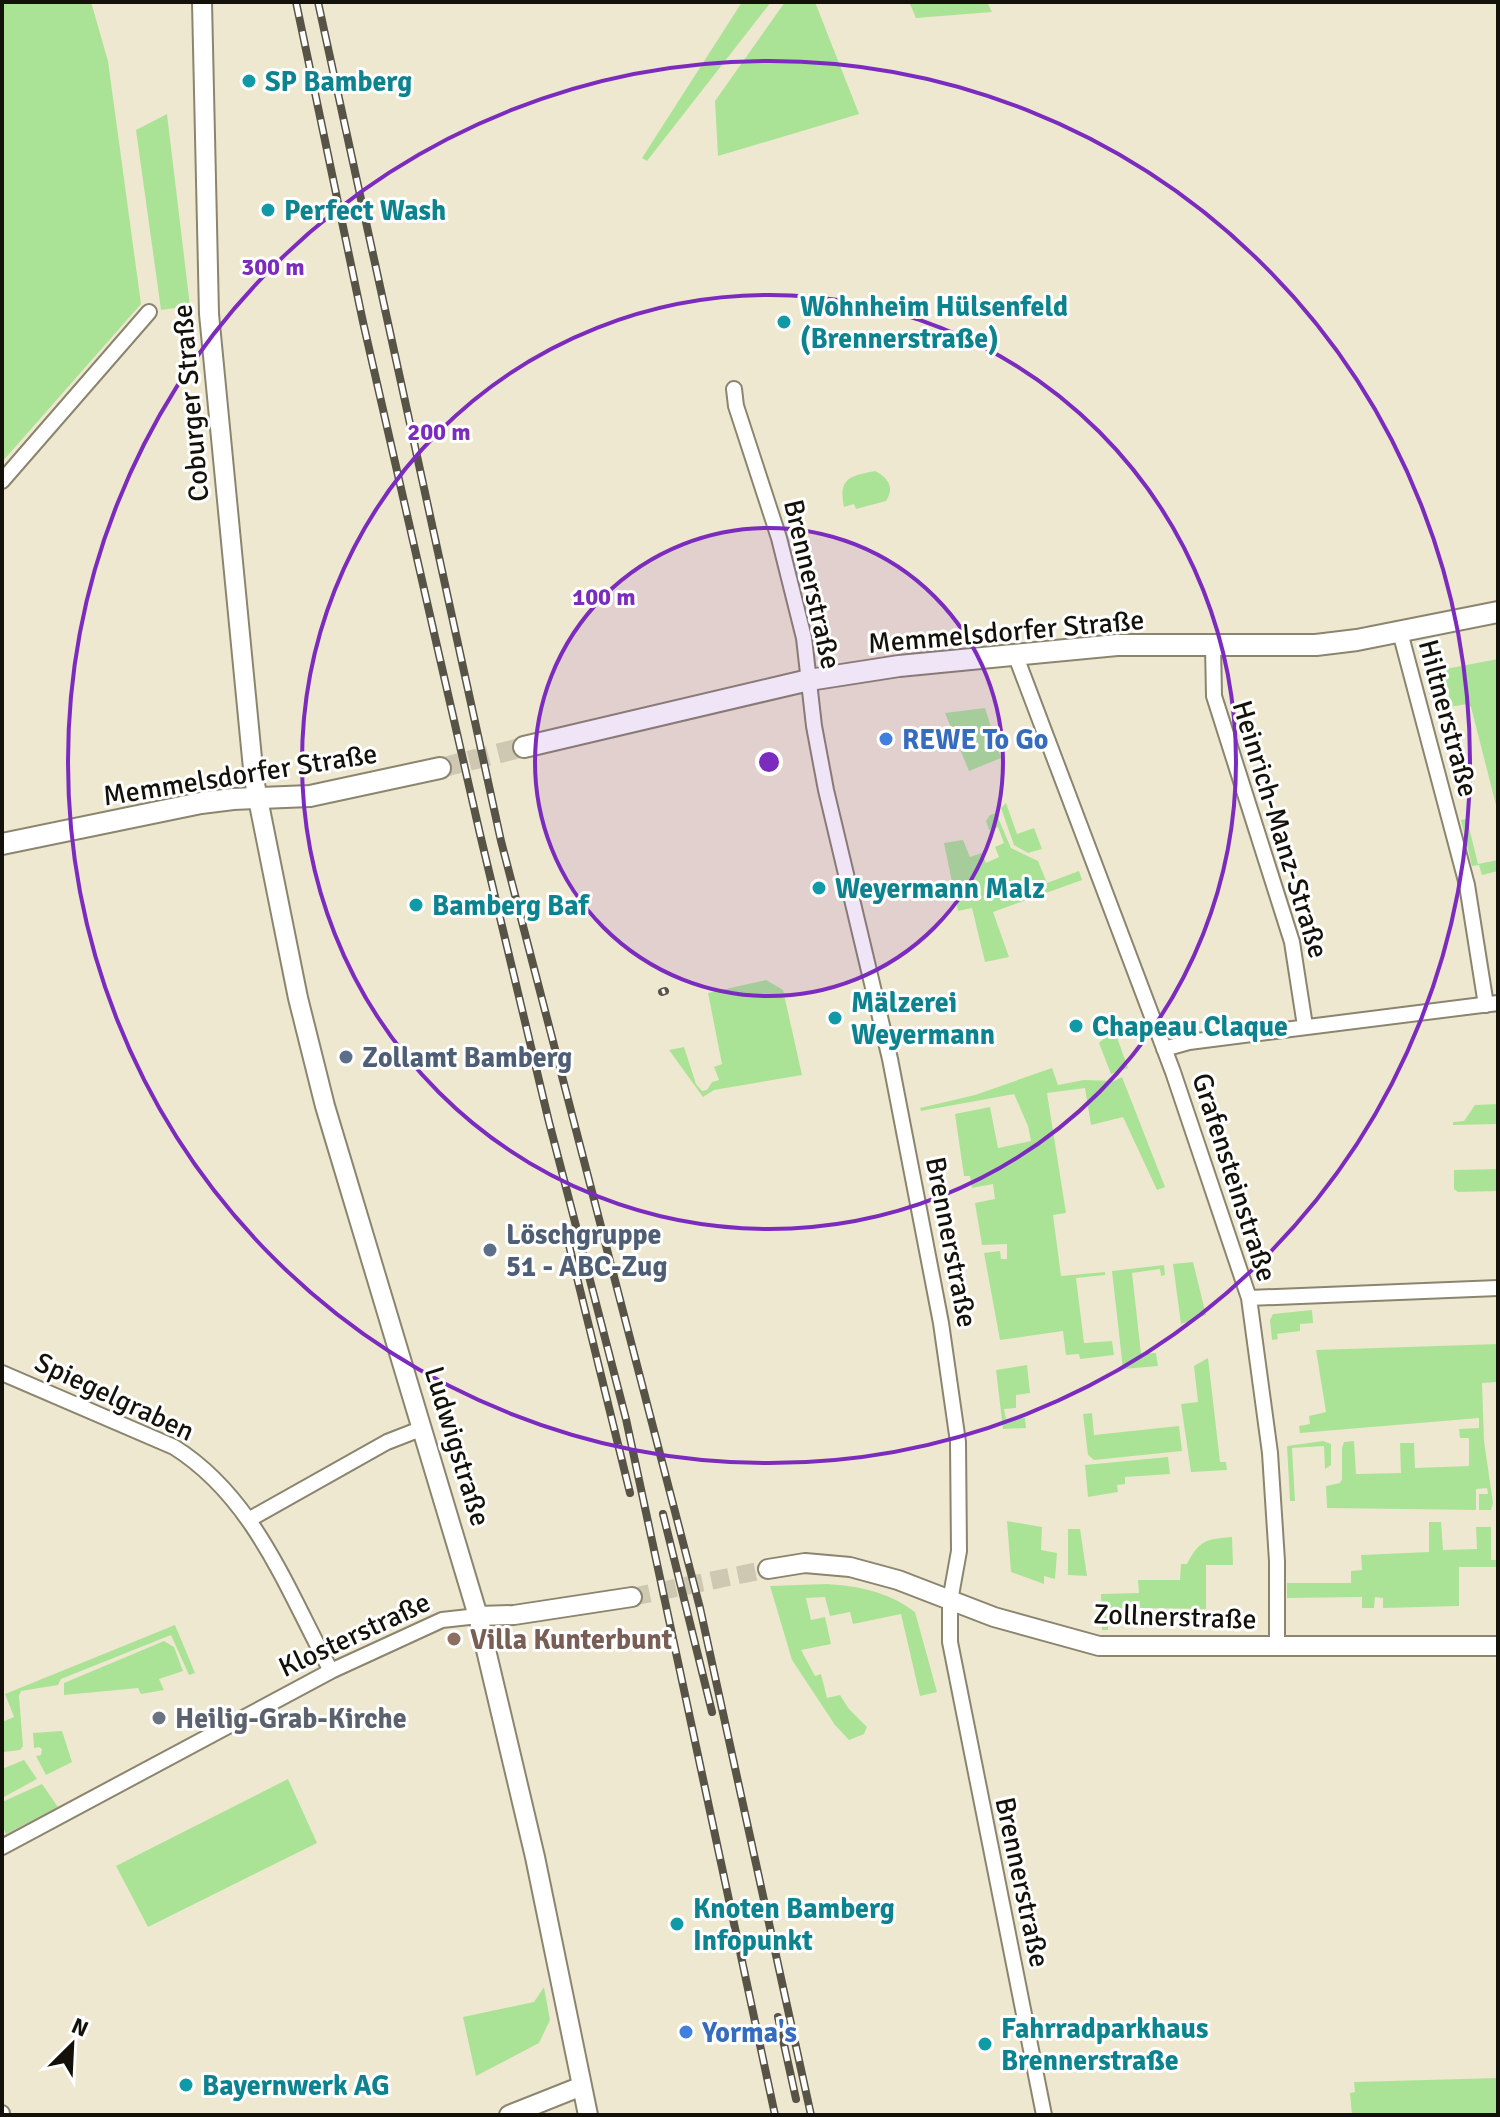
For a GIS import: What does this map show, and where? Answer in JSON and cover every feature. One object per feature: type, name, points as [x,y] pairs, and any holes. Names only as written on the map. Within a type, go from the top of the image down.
[{"type":"main road","name":"Memmelsdorfer Straße","points":[[524,747],[809,680],[927,663],[1117,645],[1316,645],[1498,612]]},
{"type":"main road","name":"Memmelsdorfer Straße","points":[[2,844],[201,803],[310,796],[440,768]]},
{"type":"street","name":"Coburger Straße","points":[[202,2],[209,314],[258,798]]},
{"type":"street","points":[[2,481],[149,312]]},
{"type":"street","name":"Brennerstraße","points":[[734,389],[736,406],[779,538],[804,638],[814,726],[826,790],[890,1059],[955,1406],[959,1455],[959,1551],[950,1601],[950,1642],[1044,2115]]},
{"type":"street","name":"Hiltnerstraße","points":[[1400,632],[1467,885],[1492,1004]]},
{"type":"street","name":"Heinrich-Manz-Straße","points":[[1213,646],[1214,696],[1286,919],[1305,1026]]},
{"type":"street","name":"Grafensteinstraße","points":[[1015,654],[1164,1049],[1249,1298],[1270,1453],[1277,1561],[1277,1647]]},
{"type":"street","name":"Ludwigstraße","points":[[258,798],[298,998],[325,1106],[478,1616],[535,1857],[588,2115]]},
{"type":"street","points":[[1164,1049],[1189,1042],[1305,1026],[1492,1004]]},
{"type":"street","points":[[1249,1298],[1498,1288]]},
{"type":"street","name":"Spiegelgraben","points":[[2,1373],[174,1447],[217,1480],[250,1519],[331,1671]]},
{"type":"street","points":[[250,1519],[377,1447],[423,1428]]},
{"type":"street","name":"Zollnerstraße","points":[[768,1569],[805,1563],[850,1567],[1099,1646],[1498,1646]]},
{"type":"street","points":[[478,1616],[514,1615],[632,1597]]},
{"type":"street","name":"Klosterstraße","points":[[2,1847],[331,1671],[442,1620],[478,1616]]},
{"type":"street","points":[[509,2115],[582,2086]]},
{"type":"green space","points":[[2,2],[91,2],[108,61],[141,304],[2,462]]},
{"type":"green space","points":[[742,2],[771,2],[647,161],[642,158]]},
{"type":"green space","points":[[785,2],[815,2],[859,114],[718,156],[715,101]]},
{"type":"green space","points":[[909,2],[987,2],[992,12],[916,18]]},
{"type":"green space","points":[[167,114],[190,306],[161,310],[136,130]]},
{"type":"green space","points":[[875,471],[889,483],[886,501],[856,509],[854,504],[844,507],[843,490],[848,480]]},
{"type":"green space","points":[[1498,659],[1498,813],[1471,707],[1467,704],[1450,707],[1449,693],[1443,693],[1440,670]]},
{"type":"green space","points":[[985,708],[1001,758],[969,771],[945,713]]},
{"type":"green space","points":[[1006,803],[1017,834],[1034,828],[1042,849],[1028,853],[1014,845],[1001,808]]},
{"type":"green space","points":[[996,813],[1011,848],[1038,861],[1047,883],[1079,871],[1082,880],[993,912],[1009,957],[985,962],[972,908],[958,911],[944,843],[963,840],[970,857],[982,853],[986,863],[999,857],[995,847],[1004,843],[998,827],[989,830],[986,821]]},
{"type":"green space","points":[[1467,819],[1478,864],[1498,860],[1498,871],[1482,875],[1479,865],[1472,866],[1461,820]]},
{"type":"green space","points":[[766,980],[783,990],[802,1075],[714,1090],[703,1097],[669,1050],[684,1047],[696,1084],[702,1091],[707,1090],[712,1082],[719,1080],[714,1067],[722,1064],[708,993]]},
{"type":"green space","points":[[1114,1029],[1128,1068],[1111,1074],[1099,1043]]},
{"type":"green space","points":[[1052,1068],[1058,1085],[1084,1080],[1114,1081],[1122,1077],[1165,1187],[1157,1190],[1123,1117],[1091,1125],[1085,1088],[1047,1093],[1066,1213],[1053,1215],[1061,1276],[1105,1272],[1105,1275],[1076,1278],[1084,1343],[1112,1341],[1114,1355],[1080,1359],[1079,1354],[1066,1355],[1063,1331],[1000,1340],[984,1253],[1000,1251],[1001,1259],[1007,1259],[1007,1244],[982,1245],[975,1203],[995,1199],[993,1184],[972,1188],[970,1176],[964,1176],[955,1114],[990,1107],[998,1148],[1031,1141],[1014,1094],[921,1111],[920,1108],[975,1095]]},
{"type":"green space","points":[[1498,1104],[1498,1124],[1453,1125],[1453,1122],[1464,1121],[1475,1105]]},
{"type":"green space","points":[[1498,1169],[1498,1191],[1458,1192],[1454,1189],[1454,1170]]},
{"type":"green space","points":[[1193,1262],[1206,1315],[1181,1324],[1173,1264]]},
{"type":"green space","points":[[1164,1265],[1165,1275],[1161,1276],[1160,1269],[1132,1273],[1141,1354],[1156,1353],[1158,1366],[1123,1369],[1112,1271]]},
{"type":"green space","points":[[1312,1310],[1313,1323],[1300,1324],[1300,1331],[1277,1334],[1278,1339],[1272,1340],[1270,1320],[1273,1314]]},
{"type":"green space","points":[[1498,1344],[1498,1382],[1482,1383],[1484,1441],[1493,1503],[1491,1510],[1479,1510],[1479,1494],[1488,1494],[1487,1488],[1476,1489],[1476,1510],[1327,1508],[1326,1486],[1340,1483],[1342,1479],[1344,1442],[1354,1441],[1356,1474],[1401,1473],[1400,1443],[1414,1443],[1415,1468],[1469,1466],[1469,1438],[1460,1438],[1459,1429],[1479,1428],[1479,1418],[1300,1433],[1299,1426],[1310,1424],[1309,1416],[1326,1412],[1316,1350]]},
{"type":"green space","points":[[1208,1358],[1220,1462],[1226,1462],[1227,1470],[1191,1472],[1181,1404],[1198,1402],[1194,1366]]},
{"type":"green space","points":[[1027,1365],[1030,1393],[1016,1395],[1016,1408],[1004,1409],[1006,1419],[1025,1418],[1026,1428],[1003,1429],[996,1370]]},
{"type":"green space","points":[[1092,1413],[1094,1435],[1179,1426],[1182,1451],[1094,1460],[1088,1455],[1083,1414]]},
{"type":"green space","points":[[1323,1441],[1331,1444],[1331,1465],[1325,1469],[1324,1446],[1292,1448],[1295,1501],[1290,1501],[1287,1446]]},
{"type":"green space","points":[[1168,1457],[1170,1474],[1125,1477],[1125,1484],[1117,1485],[1118,1492],[1088,1497],[1085,1465]]},
{"type":"green space","points":[[1007,1521],[1042,1527],[1041,1550],[1057,1553],[1055,1579],[1044,1576],[1044,1584],[1011,1572]]},
{"type":"green space","points":[[1429,1522],[1441,1522],[1443,1550],[1477,1549],[1476,1527],[1491,1527],[1491,1560],[1498,1560],[1498,1567],[1459,1567],[1459,1606],[1383,1608],[1383,1598],[1375,1597],[1374,1608],[1362,1608],[1362,1597],[1287,1598],[1287,1583],[1351,1583],[1351,1571],[1362,1570],[1361,1555],[1429,1552]]},
{"type":"green space","points":[[1068,1529],[1080,1529],[1087,1576],[1068,1575]]},
{"type":"green space","points":[[1232,1537],[1233,1565],[1206,1565],[1206,1609],[1140,1608],[1140,1601],[1136,1601],[1135,1608],[1108,1608],[1108,1630],[1102,1630],[1101,1594],[1139,1593],[1138,1580],[1180,1580],[1181,1564],[1187,1564],[1200,1545],[1210,1540]]},
{"type":"green space","points":[[827,1584],[873,1591],[895,1599],[915,1612],[937,1692],[920,1696],[901,1614],[853,1624],[850,1612],[830,1616],[825,1597],[806,1598],[811,1620],[825,1617],[831,1644],[801,1650],[815,1676],[821,1674],[827,1698],[840,1695],[867,1727],[864,1734],[849,1740],[835,1725],[792,1660],[770,1586]]},
{"type":"green space","points":[[175,1625],[195,1673],[189,1675],[171,1635],[61,1679],[58,1685],[21,1691],[23,1746],[20,1750],[4,1752],[2,1722],[14,1717],[5,1694]]},
{"type":"green space","points":[[164,1641],[174,1647],[183,1671],[159,1679],[164,1690],[141,1694],[138,1688],[64,1695],[64,1683]]},
{"type":"green space","points":[[62,1731],[72,1762],[46,1775],[36,1756],[41,1755],[42,1749],[34,1748],[33,1733]]},
{"type":"green space","points":[[24,1760],[37,1779],[2,1798],[2,1769]]},
{"type":"green space","points":[[288,1779],[317,1843],[148,1927],[116,1866]]},
{"type":"green space","points":[[42,1784],[58,1807],[6,1834],[2,1825],[2,1802]]},
{"type":"green space","points":[[544,1987],[550,2020],[539,2043],[476,2076],[463,2017],[534,2002]]},
{"type":"green space","points":[[1498,2078],[1498,2115],[1352,2115],[1350,2093],[1355,2092],[1354,2082]]},
{"type":"tunnel","points":[[440,768],[524,747]]},
{"type":"tunnel","points":[[632,1597],[768,1569]]},
{"type":"railway","points":[[296,2],[363,322],[480,834],[549,1122],[626,1419],[775,2115]]},
{"type":"railway","points":[[318,2],[501,841],[700,1608],[811,2115]]},
{"type":"railway","points":[[568,1241],[630,1493]]},
{"type":"railway","points":[[663,1514],[712,1712]]},
{"type":"railway","points":[[778,2017],[796,2099]]},
{"type":"place","name":"SP Bamberg","points":[[249,81]]},
{"type":"place","name":"Perfect Wash","points":[[268,210]]},
{"type":"place","name":"Wohnheim Hülsenfeld (Brennerstraße)","points":[[784,322]]},
{"type":"place","name":"REWE To Go","points":[[886,739]]},
{"type":"place","name":"Weyermann Malz","points":[[819,888]]},
{"type":"place","name":"Bamberg Baf","points":[[416,905]]},
{"type":"place","name":"Mälzerei Weyermann","points":[[835,1018]]},
{"type":"place","name":"Chapeau Claque","points":[[1076,1026]]},
{"type":"place","name":"Zollamt Bamberg","points":[[346,1057]]},
{"type":"place","name":"Löschgruppe 51 - ABC-Zug","points":[[490,1250]]},
{"type":"place","name":"Villa Kunterbunt","points":[[454,1639]]},
{"type":"place","name":"Heilig-Grab-Kirche","points":[[159,1718]]},
{"type":"place","name":"Knoten Bamberg Infopunkt","points":[[677,1924]]},
{"type":"place","name":"Yorma's","points":[[686,2032]]},
{"type":"place","name":"Fahrradparkhaus Brennerstraße","points":[[985,2044]]},
{"type":"place","name":"Bayernwerk AG","points":[[186,2085]]}]
